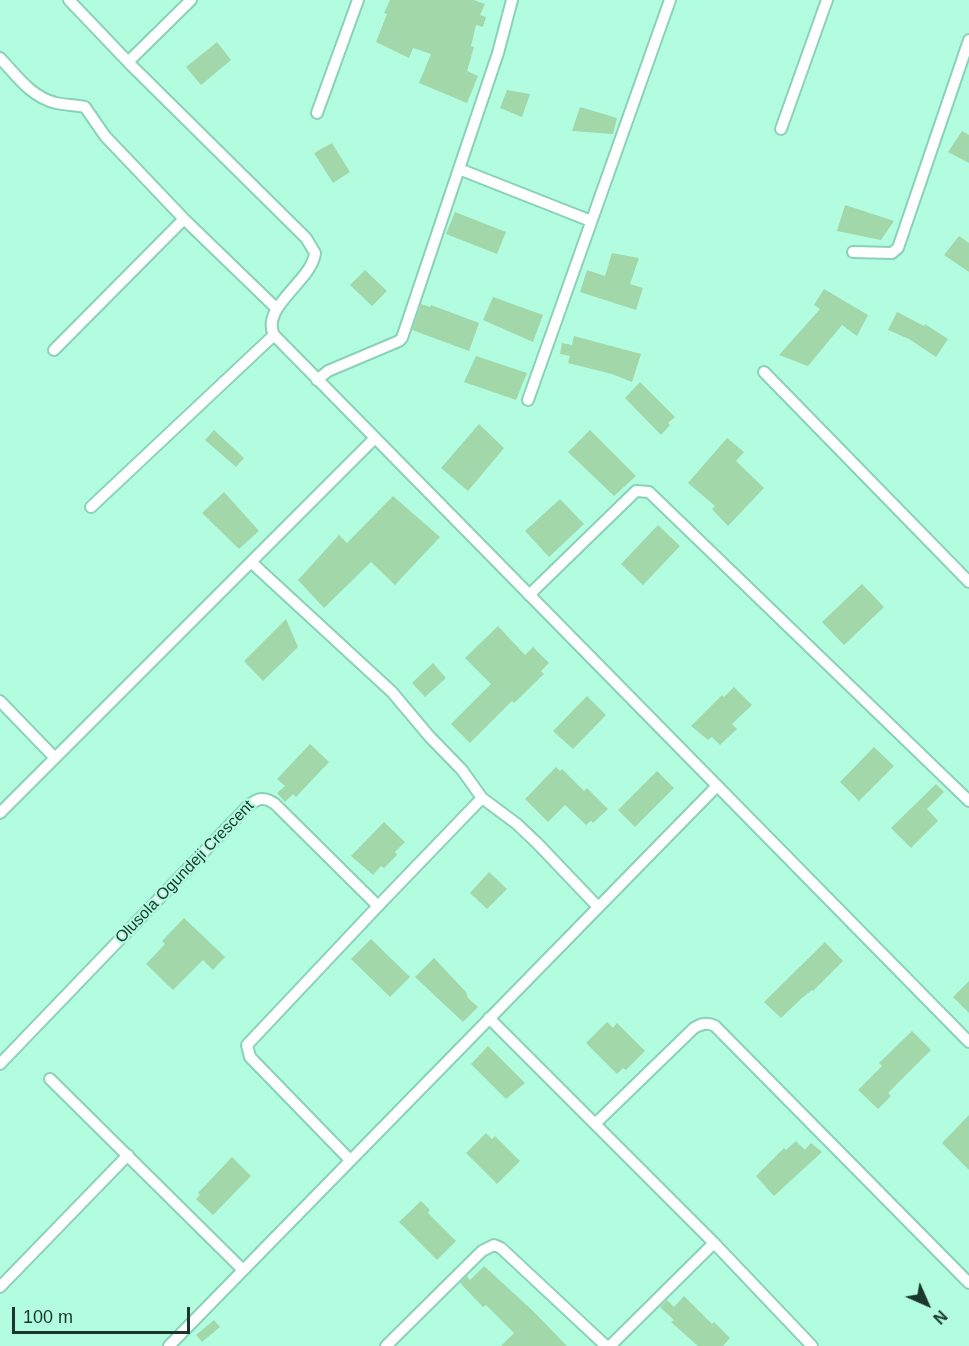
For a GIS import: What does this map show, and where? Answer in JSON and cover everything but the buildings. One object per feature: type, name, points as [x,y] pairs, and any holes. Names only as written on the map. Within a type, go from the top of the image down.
[{"type":"street","points":[[69,0],[312,246],[315,253],[311,267],[277,309],[271,320],[274,335],[969,1042]]},
{"type":"street","points":[[128,62],[191,0]]},
{"type":"street","points":[[317,113],[358,0]]},
{"type":"street","points":[[317,380],[328,371],[402,338],[498,53],[512,0]]},
{"type":"street","points":[[528,400],[670,0]]},
{"type":"street","points":[[781,129],[826,0]]},
{"type":"street","points":[[854,252],[892,253],[898,248],[969,39]]},
{"type":"street","points":[[0,58],[40,98],[85,107],[91,113],[99,130],[184,219],[277,309]]},
{"type":"street","points":[[459,170],[591,221]]},
{"type":"street","points":[[54,350],[184,219]]},
{"type":"street","points":[[92,507],[274,335]]},
{"type":"street","points":[[764,372],[969,582]]},
{"type":"street","points":[[0,813],[375,438]]},
{"type":"street","points":[[529,595],[636,491],[649,492],[969,801]]},
{"type":"street","points":[[251,562],[392,692],[462,770],[482,798],[530,837],[598,907]]},
{"type":"street","points":[[0,701],[55,758]]},
{"type":"street","points":[[171,1345],[242,1269],[716,787]]},
{"type":"street","name":"Olusola Ogundeji Crescent","points":[[0,1064],[257,799],[263,798],[275,804],[378,906]]},
{"type":"street","points":[[350,1160],[250,1057],[247,1045],[482,798]]},
{"type":"street","points":[[489,1018],[596,1123],[812,1346]]},
{"type":"street","points":[[596,1123],[694,1028],[709,1023],[715,1026],[969,1283]]},
{"type":"street","points":[[50,1079],[242,1269]]},
{"type":"street","points":[[0,1287],[128,1155]]},
{"type":"street","points":[[386,1346],[482,1251],[495,1245],[608,1346],[714,1243]]}]
